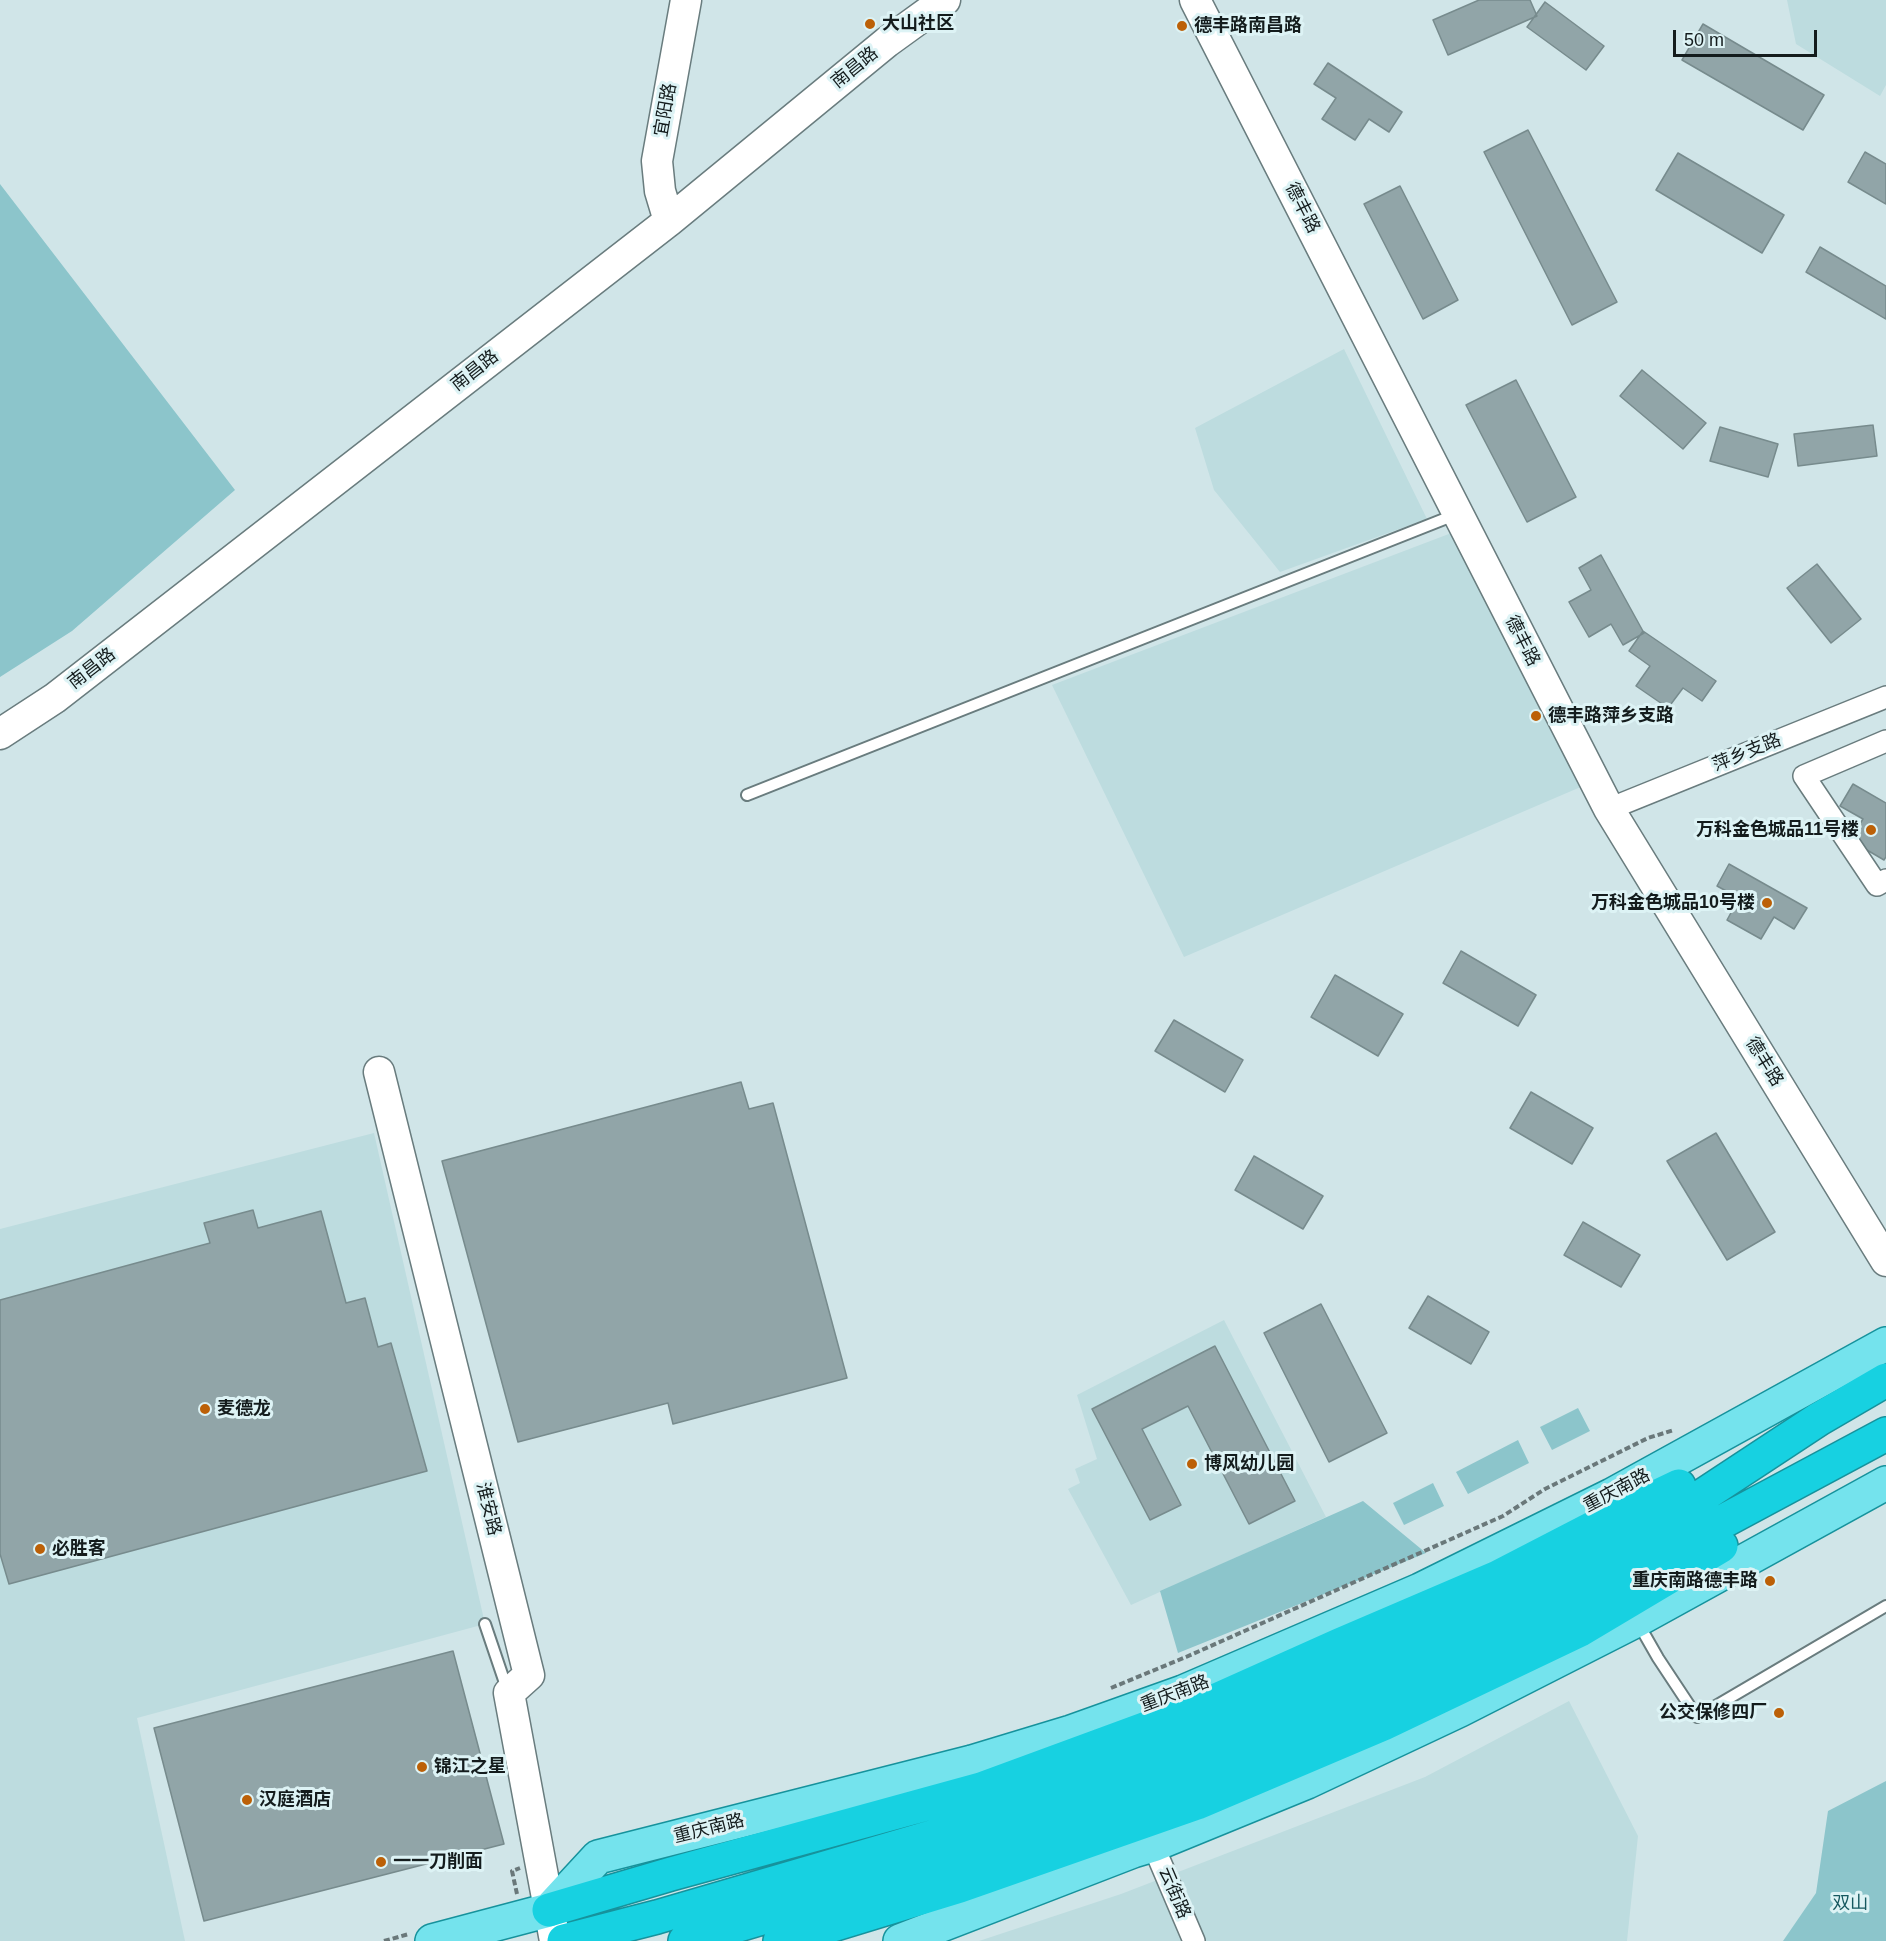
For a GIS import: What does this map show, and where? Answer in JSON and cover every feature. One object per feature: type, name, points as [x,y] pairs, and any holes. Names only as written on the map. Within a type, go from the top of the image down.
[{"type":"highway","points":[[564,1941],[657,1917],[948,1832],[1182,1747],[1364,1668],[1488,1610],[1588,1559],[1693,1502],[1819,1419],[1886,1380]]},
{"type":"highway","points":[[541,1918],[671,1874],[981,1789],[1185,1714],[1339,1644],[1498,1577],[1614,1517],[1819,1419]]},
{"type":"highway","points":[[685,1941],[952,1861],[1192,1775],[1377,1695],[1502,1637],[1886,1434]]},
{"type":"highway","points":[[780,1941],[960,1886],[1186,1807],[1383,1724],[1580,1630],[1830,1482],[1886,1439]]},
{"type":"main road","name":"重庆南路","points":[[541,1918],[598,1857],[972,1762],[1071,1732],[1183,1692],[1420,1590],[1612,1495],[1886,1344]]},
{"type":"main road","points":[[900,1941],[1153,1845],[1307,1782],[1460,1710],[1637,1620],[1884,1488]]},
{"type":"main road","points":[[425,1936],[541,1918]]},
{"type":"street","name":"宜阳路","points":[[669,220],[660,191],[657,161],[686,0]]},
{"type":"street","name":"南昌路","points":[[0,734],[55,698],[669,220],[887,42],[945,0]]},
{"type":"street","name":"德丰路","points":[[1195,0],[1609,809],[1886,1261]]},
{"type":"street","name":"萍乡支路","points":[[1609,809],[1886,697]]},
{"type":"street","points":[[1886,741],[1804,776],[1877,885],[1886,880]]},
{"type":"street","name":"淮安路","points":[[379,1072],[529,1675],[509,1693]]},
{"type":"street","points":[[509,1693],[540,1862],[541,1918]]},
{"type":"street","name":"云街路","points":[[1153,1845],[1194,1941]]},
{"type":"lane","points":[[747,795],[1457,514]]},
{"type":"lane","points":[[1637,1620],[1658,1658],[1697,1717],[1886,1606]]},
{"type":"lane","points":[[485,1624],[509,1693]]},
{"type":"path","points":[[1109,1689],[1186,1658],[1503,1516],[1545,1489],[1648,1438],[1681,1428]]},
{"type":"path","points":[[540,1862],[512,1871],[541,1918]]},
{"type":"path","points":[[384,1941],[425,1936]]},
{"type":"shaded area","points":[[1787,0],[1886,0],[1886,85],[1880,96],[1796,44]]},
{"type":"shaded area","points":[[1344,349],[1427,519],[1280,572],[1214,490],[1195,428]]},
{"type":"shaded area","points":[[1454,532],[1583,786],[1184,957],[1052,685]]},
{"type":"shaded area","points":[[374,1133],[485,1624],[137,1718],[185,1941],[0,1941],[0,1229]]},
{"type":"shaded area","name":"博风幼儿园","points":[[1224,1320],[1326,1517],[1131,1605],[1068,1489],[1080,1483],[1075,1469],[1097,1459],[1077,1395]]},
{"type":"shaded area","points":[[1569,1701],[1638,1836],[1627,1941],[979,1941],[1121,1894],[1425,1777]]},
{"type":"green space","points":[[0,184],[235,490],[72,631],[0,677]]},
{"type":"green space","points":[[1578,1408],[1590,1431],[1552,1450],[1540,1427]]},
{"type":"green space","points":[[1518,1440],[1529,1463],[1468,1494],[1456,1472]]},
{"type":"green space","points":[[1433,1483],[1444,1506],[1404,1525],[1393,1503]]},
{"type":"green space","points":[[1363,1501],[1426,1553],[1178,1653],[1160,1591]]},
{"type":"green space","name":"双山","points":[[1886,1781],[1886,1941],[1783,1941],[1816,1893],[1828,1811]]},
{"type":"building","points":[[1479,0],[1530,0],[1537,16],[1448,55],[1433,20]]},
{"type":"building","points":[[1545,2],[1604,46],[1586,70],[1527,27]]},
{"type":"building","points":[[1703,24],[1824,95],[1803,130],[1682,60]]},
{"type":"building","points":[[1328,63],[1402,112],[1389,132],[1369,119],[1355,140],[1322,119],[1336,98],[1314,84]]},
{"type":"building","points":[[1528,130],[1617,302],[1572,325],[1484,152]]},
{"type":"building","points":[[1865,152],[1886,164],[1886,204],[1848,182]]},
{"type":"building","points":[[1678,153],[1784,215],[1762,253],[1656,190]]},
{"type":"building","points":[[1400,186],[1458,300],[1423,319],[1364,204]]},
{"type":"building","points":[[1820,247],[1886,286],[1886,319],[1806,272]]},
{"type":"building","points":[[1642,370],[1706,423],[1683,449],[1620,396]]},
{"type":"building","points":[[1516,380],[1576,497],[1527,522],[1466,405]]},
{"type":"building","points":[[1873,425],[1877,456],[1798,466],[1794,434]]},
{"type":"building","points":[[1720,427],[1778,444],[1768,477],[1710,461]]},
{"type":"building","points":[[1601,555],[1644,633],[1623,645],[1611,624],[1589,637],[1569,602],[1591,590],[1579,568]]},
{"type":"building","points":[[1817,564],[1861,619],[1831,643],[1787,588]]},
{"type":"building","points":[[1643,631],[1716,681],[1702,701],[1683,688],[1668,708],[1636,686],[1650,666],[1629,651]]},
{"type":"building","name":"万科金色城品11号楼","points":[[1853,784],[1886,803],[1886,857],[1884,860],[1850,840],[1863,819],[1840,806]]},
{"type":"building","name":"万科金色城品10号楼","points":[[1729,864],[1807,908],[1794,929],[1774,917],[1761,939],[1727,920],[1739,898],[1717,886]]},
{"type":"building","points":[[1461,951],[1536,995],[1518,1026],[1443,983]]},
{"type":"building","points":[[1335,975],[1403,1014],[1378,1056],[1311,1017]]},
{"type":"building","points":[[1174,1020],[1243,1060],[1225,1092],[1155,1051]]},
{"type":"building","points":[[741,1082],[749,1109],[773,1103],[847,1378],[673,1424],[668,1403],[518,1442],[442,1161]]},
{"type":"building","points":[[1531,1092],[1593,1128],[1572,1164],[1510,1128]]},
{"type":"building","points":[[1716,1133],[1775,1232],[1727,1260],[1667,1161]]},
{"type":"building","points":[[1254,1156],[1323,1196],[1303,1229],[1235,1190]]},
{"type":"building","name":"麦德龙","points":[[253,1210],[258,1228],[321,1211],[346,1303],[365,1298],[378,1347],[391,1343],[427,1471],[9,1584],[0,1554],[0,1300],[210,1243],[204,1223]]},
{"type":"building","points":[[1583,1222],[1640,1255],[1621,1287],[1564,1255]]},
{"type":"building","points":[[1428,1296],[1489,1332],[1471,1364],[1409,1328]]},
{"type":"building","points":[[1321,1304],[1387,1433],[1329,1462],[1264,1333]]},
{"type":"building","points":[[1215,1346],[1295,1501],[1249,1524],[1188,1406],[1142,1429],[1181,1505],[1150,1520],[1092,1409]]},
{"type":"building","points":[[453,1651],[504,1844],[204,1921],[154,1728]]},
{"type":"place","name":"大山社区","points":[[870,24]]},
{"type":"place","name":"德丰路南昌路","points":[[1182,26]]},
{"type":"place","name":"德丰路萍乡支路","points":[[1536,716]]},
{"type":"place","name":"万科金色城品11号楼","points":[[1871,830]]},
{"type":"place","name":"万科金色城品10号楼","points":[[1767,903]]},
{"type":"place","name":"麦德龙","points":[[205,1409]]},
{"type":"place","name":"博风幼儿园","points":[[1192,1464]]},
{"type":"place","name":"必胜客","points":[[40,1549]]},
{"type":"place","name":"重庆南路德丰路","points":[[1770,1581]]},
{"type":"place","name":"公交保修四厂","points":[[1779,1713]]},
{"type":"place","name":"锦江之星","points":[[422,1767]]},
{"type":"place","name":"汉庭酒店","points":[[247,1800]]},
{"type":"place","name":"一一刀削面","points":[[381,1862]]}]
